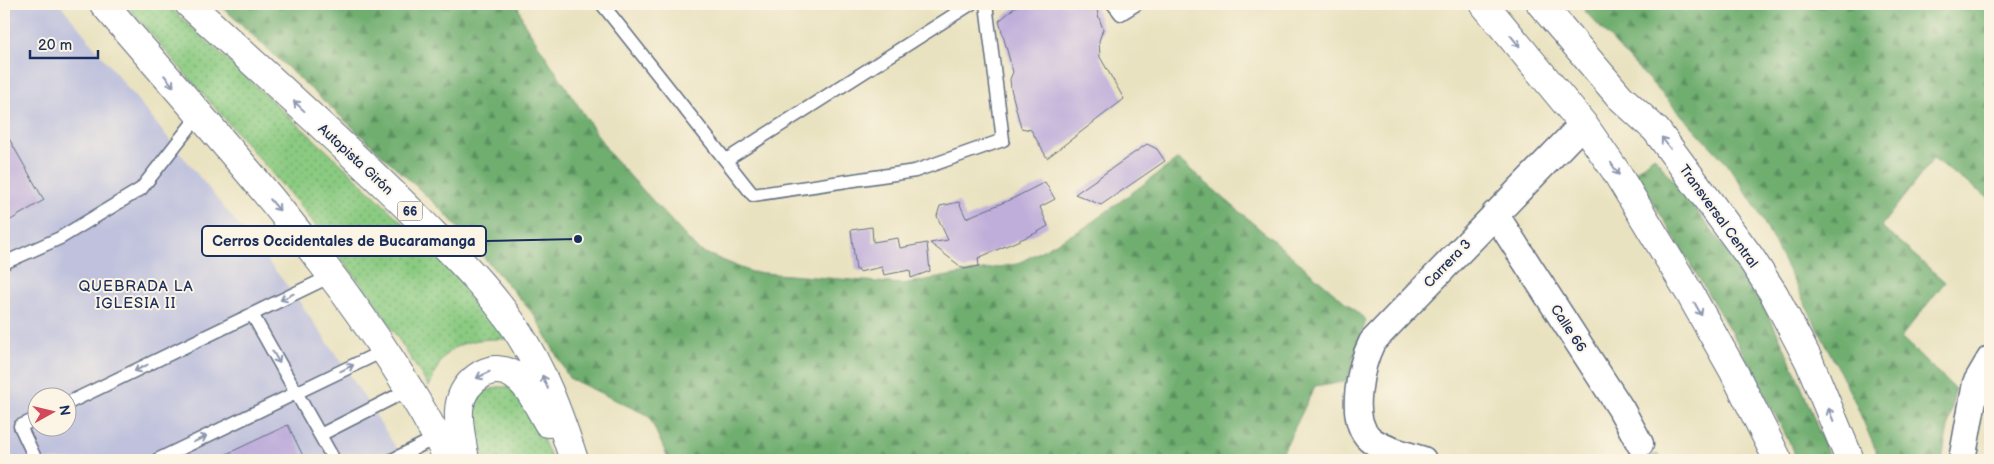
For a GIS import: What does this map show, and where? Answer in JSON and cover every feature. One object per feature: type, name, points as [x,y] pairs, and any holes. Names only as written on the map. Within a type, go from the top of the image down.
[{"type":"main road","points":[[104,4],[296,229],[385,350],[410,389],[443,448]]},
{"type":"main road","name":"Autopista Girón","points":[[189,4],[388,188],[459,259],[486,290],[516,329],[543,375],[560,418],[573,460]]},
{"type":"main road","points":[[1484,4],[1583,124],[1615,170],[1689,292],[1734,372],[1778,460]]},
{"type":"main road","name":"Transversal Central","points":[[1541,4],[1620,97],[1656,130],[1750,257],[1774,294],[1805,353],[1850,460]]},
{"type":"main road","points":[[465,460],[460,428],[459,408],[461,397],[465,388],[474,379],[485,372],[494,370],[506,371],[516,376],[526,388],[573,460]]},
{"type":"street","name":"Carrera 3","points":[[1423,460],[1377,444],[1368,437],[1361,425],[1358,407],[1365,356],[1372,342],[1583,124]]},
{"type":"street","name":"Calle 66","points":[[1495,214],[1621,409],[1640,444]]},
{"type":"street","points":[[1962,460],[1976,383],[1990,359]]},
{"type":"lane","points":[[602,4],[753,195],[915,171],[1003,140],[986,4]]},
{"type":"lane","points":[[726,160],[971,4]]},
{"type":"lane","points":[[1113,4],[1121,14],[1137,4]]},
{"type":"lane","points":[[4,263],[60,238],[141,189],[199,116]]},
{"type":"lane","points":[[78,398],[331,276]]},
{"type":"lane","points":[[252,314],[334,460]]},
{"type":"lane","points":[[156,460],[385,350]]},
{"type":"lane","points":[[320,436],[410,389]]},
{"type":"lane","points":[[28,422],[20,426],[36,460]]},
{"type":"lane","points":[[392,460],[443,448]]},
{"type":"shaded area","points":[[4,4],[60,4],[294,294],[346,369],[404,460],[4,460]]},
{"type":"green space","points":[[125,4],[166,4],[353,175],[420,240],[474,294],[506,339],[479,340],[454,348],[441,361],[429,387],[377,305],[303,209]]},
{"type":"green space","points":[[219,4],[517,4],[524,23],[610,154],[698,250],[751,272],[903,284],[1017,264],[1084,228],[1178,159],[1366,320],[1347,381],[1315,386],[1279,460],[669,460],[649,416],[569,378],[535,316],[445,213]]},
{"type":"green space","points":[[1585,4],[1990,4],[1990,199],[1933,159],[1881,226],[1945,282],[1901,337],[1955,389],[1942,460],[1880,460],[1855,402],[1758,211],[1728,165],[1584,10]]},
{"type":"green space","points":[[1654,156],[1716,236],[1745,277],[1771,320],[1802,389],[1830,460],[1796,460],[1793,449],[1736,340],[1635,172]]},
{"type":"green space","points":[[498,387],[512,387],[536,423],[552,460],[485,460],[476,435],[475,407],[483,393]]},
{"type":"green space","points":[[1658,454],[1661,460],[1629,460]]},
{"type":"building","points":[[1019,4],[1096,4],[1103,29],[1099,41],[1100,57],[1124,99],[1047,158],[1031,130],[1021,128],[1011,89],[1010,79],[1013,72],[999,21]]},
{"type":"building","points":[[4,130],[44,200],[4,224]]},
{"type":"building","points":[[1147,144],[1157,149],[1165,161],[1101,205],[1075,194]]},
{"type":"building","points":[[1045,182],[1055,199],[1040,207],[1048,226],[978,258],[979,266],[964,269],[930,243],[948,240],[937,216],[940,206],[959,202],[966,218],[1012,199]]},
{"type":"building","points":[[872,227],[873,242],[898,238],[900,248],[927,243],[930,271],[911,278],[910,270],[884,275],[882,267],[859,272],[859,270],[856,270],[851,230]]},
{"type":"building","points":[[288,425],[305,460],[214,460]]},
{"type":"place","name":"Cerros Occidentales de Bucaramanga","points":[[578,239]]},
{"type":"district","name":"QUEBRADA LA IGLESIA II","points":[[136,294]]}]
